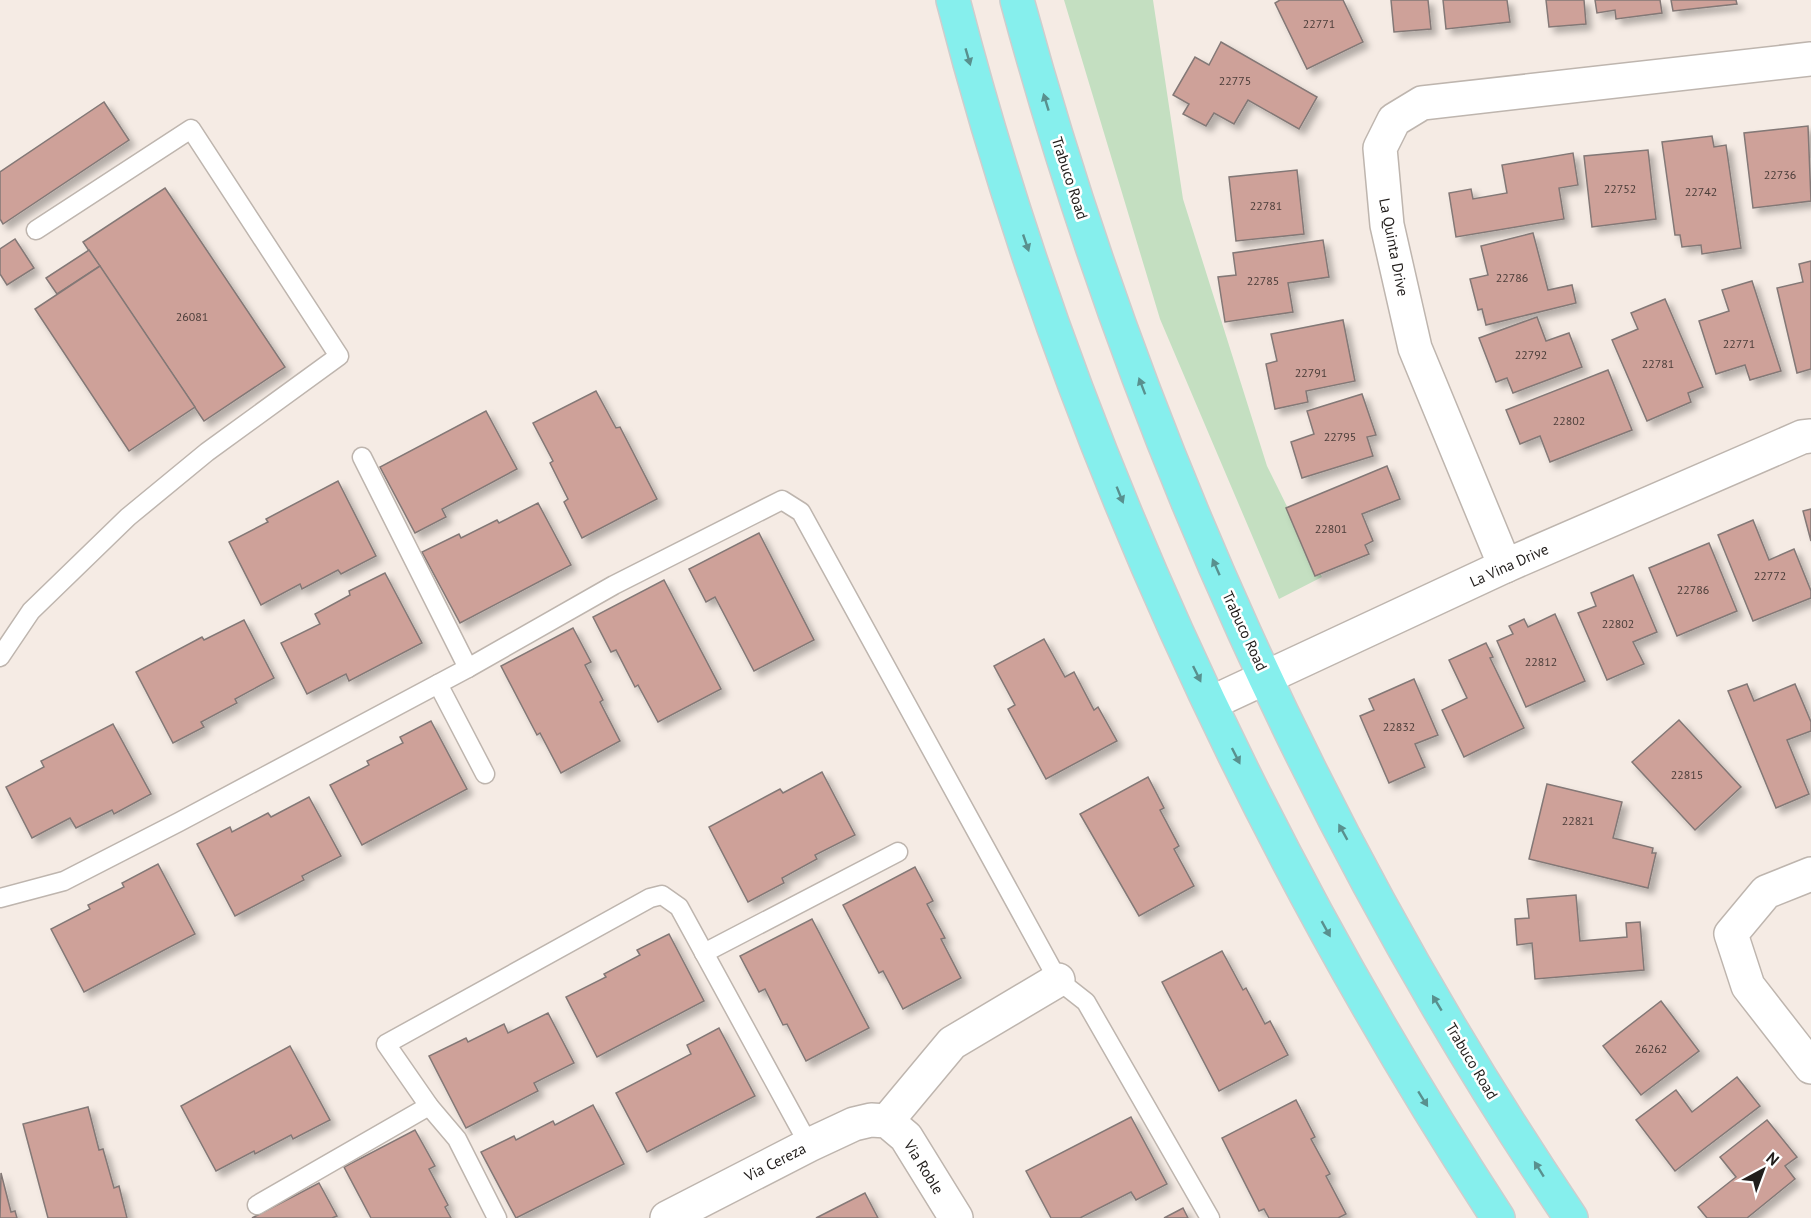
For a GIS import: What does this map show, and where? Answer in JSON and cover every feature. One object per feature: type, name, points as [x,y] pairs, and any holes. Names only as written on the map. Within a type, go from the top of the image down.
[{"type":"main road","points":[[953,0],[1008,189],[1081,400],[1146,559],[1211,703],[1264,812],[1364,1000],[1498,1218]]},
{"type":"main road","name":"Trabuco Road","points":[[1017,0],[1066,169],[1139,377],[1203,538],[1266,677],[1335,818],[1422,977],[1571,1218]]},
{"type":"street","name":"La Quinta Drive","points":[[1505,566],[1415,348],[1387,225],[1380,148],[1394,120],[1422,103],[1811,59]]},
{"type":"street","name":"La Vina Drive","points":[[1211,703],[1505,566],[1802,436],[1811,436]]},
{"type":"street","points":[[1811,874],[1766,892],[1731,934],[1748,986],[1811,1067]]},
{"type":"street","points":[[887,1121],[952,1043],[1058,980]]},
{"type":"street","name":"Via Cereza","points":[[667,1218],[854,1124],[871,1120],[887,1121]]},
{"type":"street","name":"Via Roble","points":[[887,1121],[906,1137],[956,1218]]},
{"type":"lane","points":[[0,657],[31,611],[128,517],[207,452],[339,356],[191,129],[36,230]]},
{"type":"lane","points":[[362,457],[468,669]]},
{"type":"lane","points":[[0,898],[64,881],[468,669],[614,585],[782,500],[801,512],[1058,980],[1086,1002],[1210,1218]]},
{"type":"lane","points":[[438,684],[485,774]]},
{"type":"lane","points":[[704,953],[898,852]]},
{"type":"lane","points":[[497,1218],[457,1139],[429,1106],[386,1044],[650,898],[662,895],[679,907],[809,1145]]},
{"type":"lane","points":[[257,1205],[429,1106]]},
{"type":"green space","points":[[1064,0],[1153,0],[1183,199],[1267,466],[1322,577],[1279,599],[1160,319]]},
{"type":"building","points":[[1280,0],[1343,0],[1363,42],[1307,69],[1275,3]]},
{"type":"building","points":[[1391,0],[1428,0],[1431,29],[1394,32]]},
{"type":"building","points":[[1443,0],[1507,0],[1510,22],[1446,29]]},
{"type":"building","points":[[1546,0],[1584,0],[1586,24],[1549,27]]},
{"type":"building","points":[[1595,0],[1660,0],[1662,13],[1616,19],[1615,10],[1597,13]]},
{"type":"building","points":[[1671,0],[1736,0],[1737,4],[1673,11]]},
{"type":"building","points":[[1221,42],[1317,97],[1299,129],[1248,100],[1234,124],[1214,113],[1206,126],[1183,114],[1189,104],[1173,95],[1195,57],[1209,65]]},
{"type":"building","points":[[104,102],[129,140],[3,224],[0,219],[0,172]]},
{"type":"building","points":[[1808,126],[1811,201],[1753,208],[1744,133]]},
{"type":"building","points":[[1712,136],[1714,147],[1726,145],[1741,248],[1702,254],[1701,245],[1682,247],[1680,235],[1675,235],[1662,142]]},
{"type":"building","points":[[1648,150],[1656,219],[1592,227],[1584,156]]},
{"type":"building","points":[[1573,153],[1578,185],[1559,188],[1564,219],[1456,237],[1449,193],[1471,189],[1473,199],[1507,193],[1502,165]]},
{"type":"building","points":[[1297,170],[1304,234],[1236,241],[1229,177]]},
{"type":"building","points":[[165,188],[285,367],[204,421],[83,242]]},
{"type":"building","points":[[1533,233],[1548,290],[1572,285],[1576,303],[1486,325],[1482,309],[1478,310],[1470,279],[1488,275],[1481,246]]},
{"type":"building","points":[[15,239],[34,268],[7,285],[0,274],[0,249]]},
{"type":"building","points":[[1323,240],[1329,277],[1288,283],[1293,312],[1225,322],[1218,277],[1236,275],[1233,253]]},
{"type":"building","points":[[89,250],[100,266],[57,294],[46,278]]},
{"type":"building","points":[[1811,261],[1811,369],[1797,373],[1777,288],[1803,282],[1799,264]]},
{"type":"building","points":[[100,266],[195,407],[129,451],[35,309]]},
{"type":"building","points":[[1752,281],[1781,371],[1750,380],[1745,365],[1716,374],[1699,321],[1729,311],[1722,290]]},
{"type":"building","points":[[1665,299],[1703,387],[1688,393],[1691,402],[1647,421],[1612,340],[1638,329],[1631,313]]},
{"type":"building","points":[[1537,317],[1546,341],[1569,333],[1582,367],[1513,393],[1507,378],[1496,382],[1479,338]]},
{"type":"building","points":[[1343,320],[1355,381],[1306,391],[1308,402],[1275,409],[1266,364],[1277,361],[1271,334]]},
{"type":"building","points":[[1608,370],[1632,430],[1550,462],[1540,436],[1520,444],[1506,410]]},
{"type":"building","points":[[596,391],[616,428],[620,427],[657,499],[582,538],[564,502],[568,499],[550,463],[553,461],[533,423]]},
{"type":"building","points":[[1362,394],[1376,435],[1367,437],[1373,456],[1302,478],[1291,442],[1314,434],[1307,411]]},
{"type":"building","points":[[486,411],[517,469],[442,509],[446,517],[415,533],[380,467]]},
{"type":"building","points":[[1387,466],[1400,499],[1362,514],[1373,541],[1365,545],[1369,554],[1315,576],[1286,508]]},
{"type":"building","points":[[338,481],[376,556],[341,574],[338,570],[302,589],[300,584],[261,605],[229,542],[268,522],[266,519]]},
{"type":"building","points":[[538,503],[571,565],[460,623],[422,552],[459,534],[461,538],[497,520],[499,523]]},
{"type":"building","points":[[1811,509],[1811,541],[1803,511]]},
{"type":"building","points":[[1753,520],[1769,560],[1794,549],[1811,591],[1811,598],[1753,621],[1718,535]]},
{"type":"building","points":[[759,533],[814,640],[754,671],[715,597],[706,602],[689,569]]},
{"type":"building","points":[[1709,543],[1737,611],[1677,636],[1649,568]]},
{"type":"building","points":[[385,573],[422,643],[349,681],[346,674],[307,694],[281,643],[320,624],[315,614],[350,595],[349,591]]},
{"type":"building","points":[[1633,575],[1657,632],[1633,642],[1644,664],[1607,680],[1578,613],[1596,606],[1591,593]]},
{"type":"building","points":[[664,580],[721,689],[658,722],[638,685],[635,687],[616,650],[611,652],[593,617]]},
{"type":"building","points":[[1555,614],[1585,681],[1526,707],[1497,641],[1513,634],[1509,626],[1524,619],[1528,627]]},
{"type":"building","points":[[244,620],[274,678],[235,699],[237,703],[201,722],[204,727],[173,743],[136,672],[202,637],[204,640]]},
{"type":"building","points":[[573,628],[591,662],[585,665],[603,700],[600,702],[620,741],[561,773],[540,733],[537,735],[501,666]]},
{"type":"building","points":[[1044,639],[1065,677],[1074,672],[1094,710],[1098,707],[1117,741],[1046,779],[1008,709],[1015,705],[994,666]]},
{"type":"building","points":[[1486,643],[1493,657],[1490,658],[1524,728],[1464,757],[1442,710],[1467,698],[1449,660]]},
{"type":"building","points":[[1414,679],[1438,735],[1415,744],[1425,767],[1389,783],[1360,716],[1374,710],[1369,699]]},
{"type":"building","points":[[1747,684],[1754,701],[1795,684],[1811,722],[1811,731],[1787,740],[1809,794],[1776,808],[1728,691]]},
{"type":"building","points":[[1679,720],[1741,787],[1695,830],[1632,762]]},
{"type":"building","points":[[431,721],[467,789],[362,845],[330,785],[369,765],[367,761],[403,743],[400,737]]},
{"type":"building","points":[[113,724],[151,794],[114,814],[112,810],[76,828],[70,818],[32,838],[6,787],[44,767],[41,761]]},
{"type":"building","points":[[822,772],[855,835],[815,855],[817,859],[782,878],[784,883],[748,902],[709,827],[780,789],[783,793]]},
{"type":"building","points":[[1148,777],[1164,808],[1160,810],[1179,846],[1174,849],[1194,886],[1139,916],[1080,814]]},
{"type":"building","points":[[1547,784],[1622,802],[1613,838],[1653,848],[1652,853],[1656,853],[1648,888],[1529,859]]},
{"type":"building","points":[[309,797],[341,856],[302,876],[304,880],[235,916],[197,844],[230,827],[232,832],[268,813],[271,817]]},
{"type":"building","points":[[158,864],[195,934],[84,992],[51,929],[90,909],[88,905],[124,887],[122,883]]},
{"type":"building","points":[[915,867],[933,901],[927,904],[945,938],[941,939],[961,978],[903,1009],[883,971],[879,973],[843,905]]},
{"type":"building","points":[[1576,895],[1580,941],[1627,937],[1626,923],[1640,922],[1644,970],[1535,979],[1532,943],[1517,945],[1515,919],[1529,918],[1527,899]]},
{"type":"building","points":[[812,919],[869,1028],[806,1061],[787,1024],[783,1025],[765,989],[759,992],[740,956]]},
{"type":"building","points":[[669,934],[704,1001],[597,1057],[566,997],[606,977],[604,974],[640,955],[637,950]]},
{"type":"building","points":[[1222,951],[1243,990],[1246,988],[1265,1024],[1270,1021],[1288,1055],[1219,1091],[1162,982]]},
{"type":"building","points":[[1661,1001],[1699,1051],[1641,1095],[1603,1046]]},
{"type":"building","points":[[548,1013],[574,1063],[534,1083],[538,1091],[466,1128],[429,1056],[466,1038],[468,1042],[504,1024],[508,1033]]},
{"type":"building","points":[[719,1028],[755,1096],[647,1152],[616,1093],[691,1054],[687,1045]]},
{"type":"building","points":[[290,1046],[330,1120],[293,1139],[291,1135],[255,1154],[254,1151],[216,1171],[181,1106]]},
{"type":"building","points":[[1737,1077],[1760,1106],[1675,1171],[1636,1120],[1676,1090],[1692,1112]]},
{"type":"building","points":[[1296,1100],[1315,1137],[1311,1139],[1330,1174],[1326,1176],[1346,1214],[1338,1218],[1269,1218],[1264,1209],[1259,1211],[1222,1138]]},
{"type":"building","points":[[593,1105],[624,1164],[516,1218],[481,1152],[514,1136],[516,1140],[553,1121],[555,1125]]},
{"type":"building","points":[[88,1107],[99,1150],[103,1149],[114,1188],[119,1186],[127,1218],[48,1218],[23,1124]]},
{"type":"building","points":[[1131,1117],[1167,1184],[1136,1200],[1131,1192],[1080,1218],[1051,1218],[1026,1171]]},
{"type":"building","points":[[1767,1120],[1797,1157],[1785,1166],[1795,1179],[1747,1218],[1707,1218],[1698,1207],[1736,1177],[1720,1157]]},
{"type":"building","points":[[415,1130],[435,1166],[429,1169],[448,1205],[445,1207],[451,1218],[371,1218],[344,1167]]},
{"type":"building","points":[[1,1173],[11,1212],[15,1211],[17,1218],[0,1218]]},
{"type":"building","points":[[319,1183],[337,1216],[332,1218],[252,1218]]},
{"type":"building","points":[[865,1193],[878,1218],[816,1218]]},
{"type":"building","points":[[1183,1208],[1188,1218],[1164,1218]]}]
